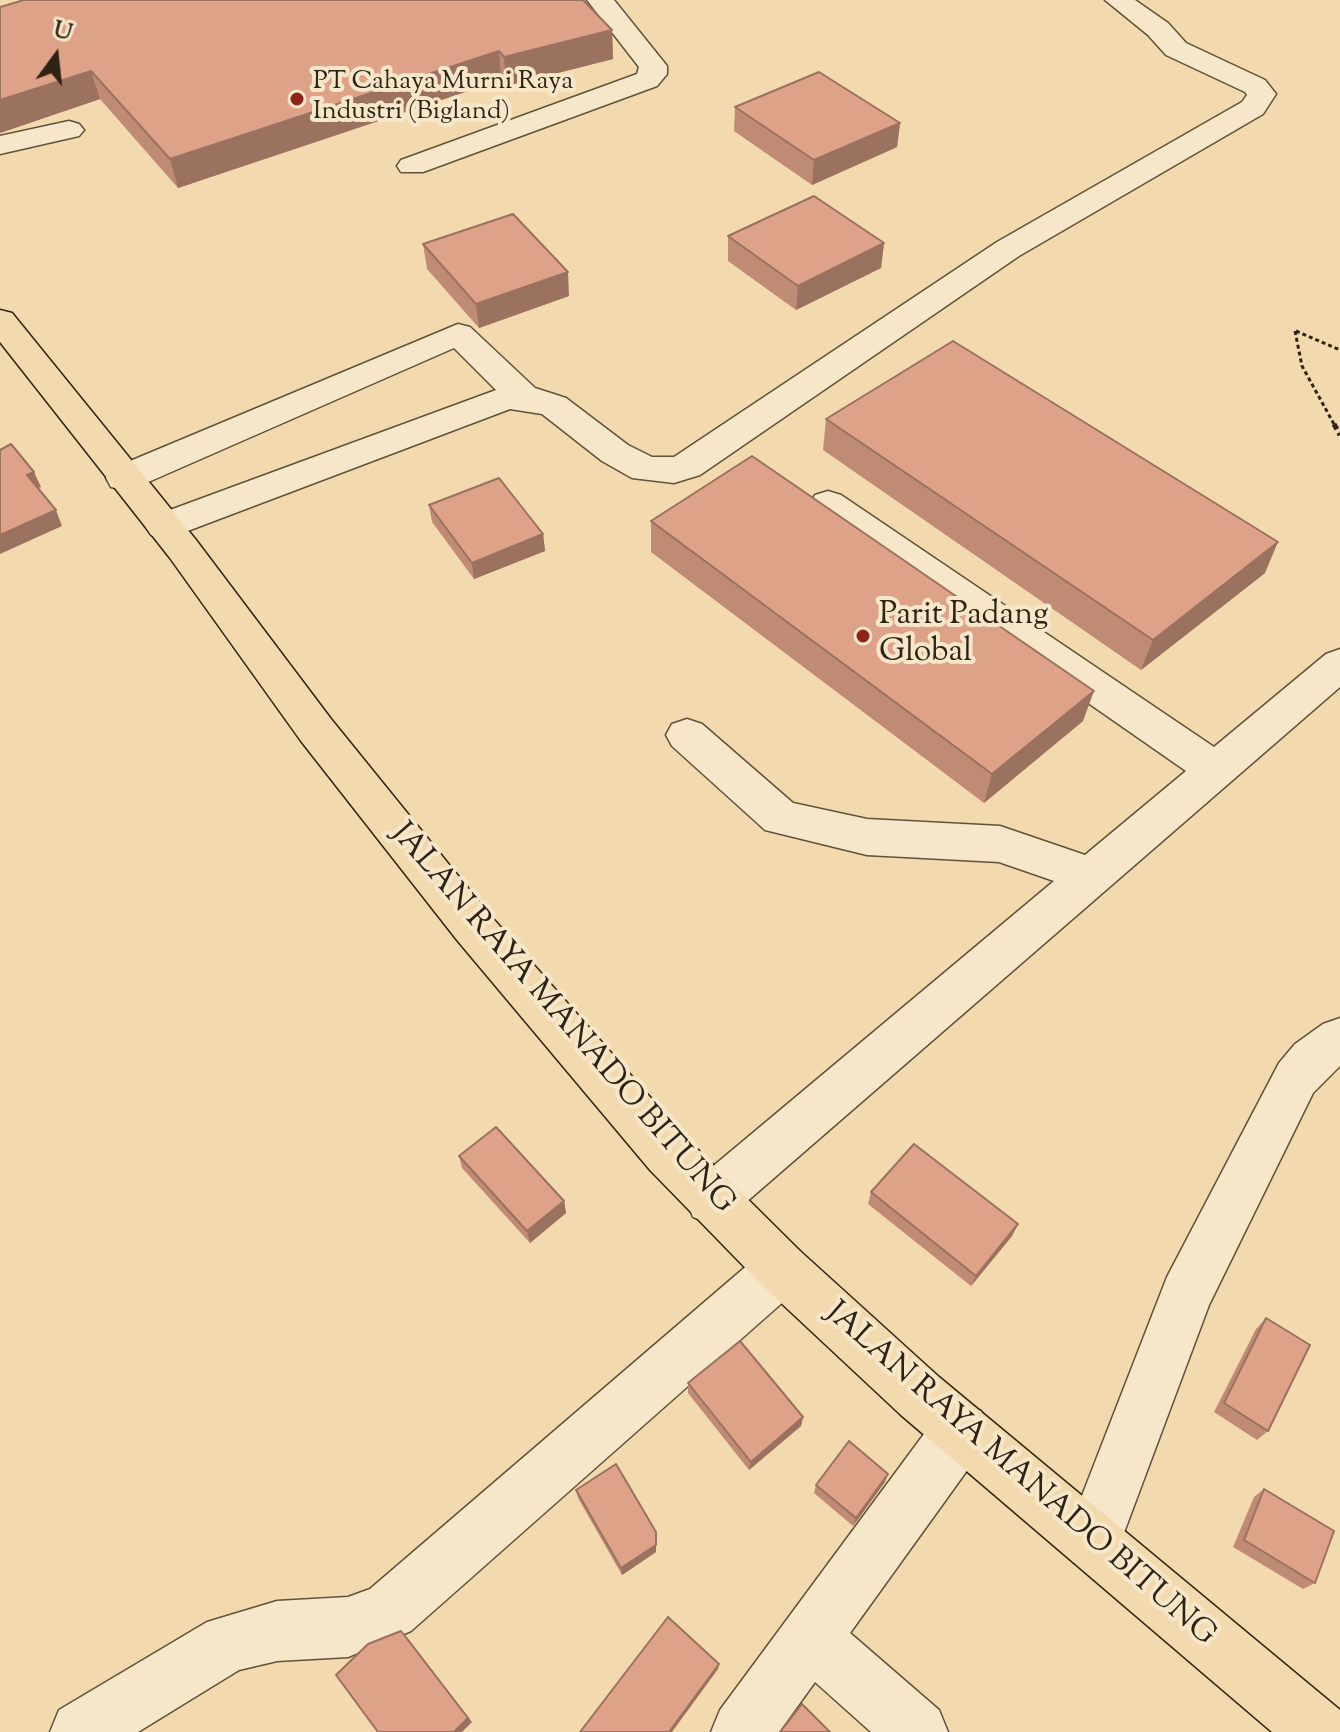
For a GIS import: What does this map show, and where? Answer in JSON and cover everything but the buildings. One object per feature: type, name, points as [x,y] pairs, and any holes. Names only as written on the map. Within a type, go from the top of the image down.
[{"type":"highway","name":"JALAN RAYA MANADO BITUNG","points":[[0,320],[164,526],[316,730],[473,927],[711,1200],[782,1269],[961,1431],[1093,1542],[1291,1722]]},
{"type":"street","points":[[412,166],[647,80],[653,74],[653,66],[600,0]]},
{"type":"street","points":[[124,478],[458,334],[524,397],[554,406],[615,453],[645,469],[674,471],[687,466],[1008,249],[1253,108],[1262,94],[1255,86],[1176,49],[1150,21],[1118,0]]},
{"type":"street","points":[[0,145],[69,130]]},
{"type":"street","points":[[164,526],[463,413],[524,397]]},
{"type":"street","points":[[828,504],[1216,770]]},
{"type":"street","points":[[711,1200],[1340,664]]},
{"type":"street","points":[[687,735],[780,818],[867,837],[1000,844],[1091,876]]},
{"type":"street","points":[[1093,1542],[1186,1295],[1296,1078],[1312,1059],[1340,1039]]},
{"type":"street","points":[[81,1732],[228,1643],[277,1631],[348,1627],[390,1610],[782,1269]]},
{"type":"street","points":[[742,1732],[812,1640],[961,1431]]},
{"type":"street","points":[[812,1640],[917,1732]]},
{"type":"path","points":[[1340,350],[1295,331],[1302,366],[1340,435]]},
{"type":"place","name":"PT Cahaya Murni Raya Industri (Bigland)","points":[[297,99]]},
{"type":"place","name":"Parit Padang Global","points":[[863,636]]}]
